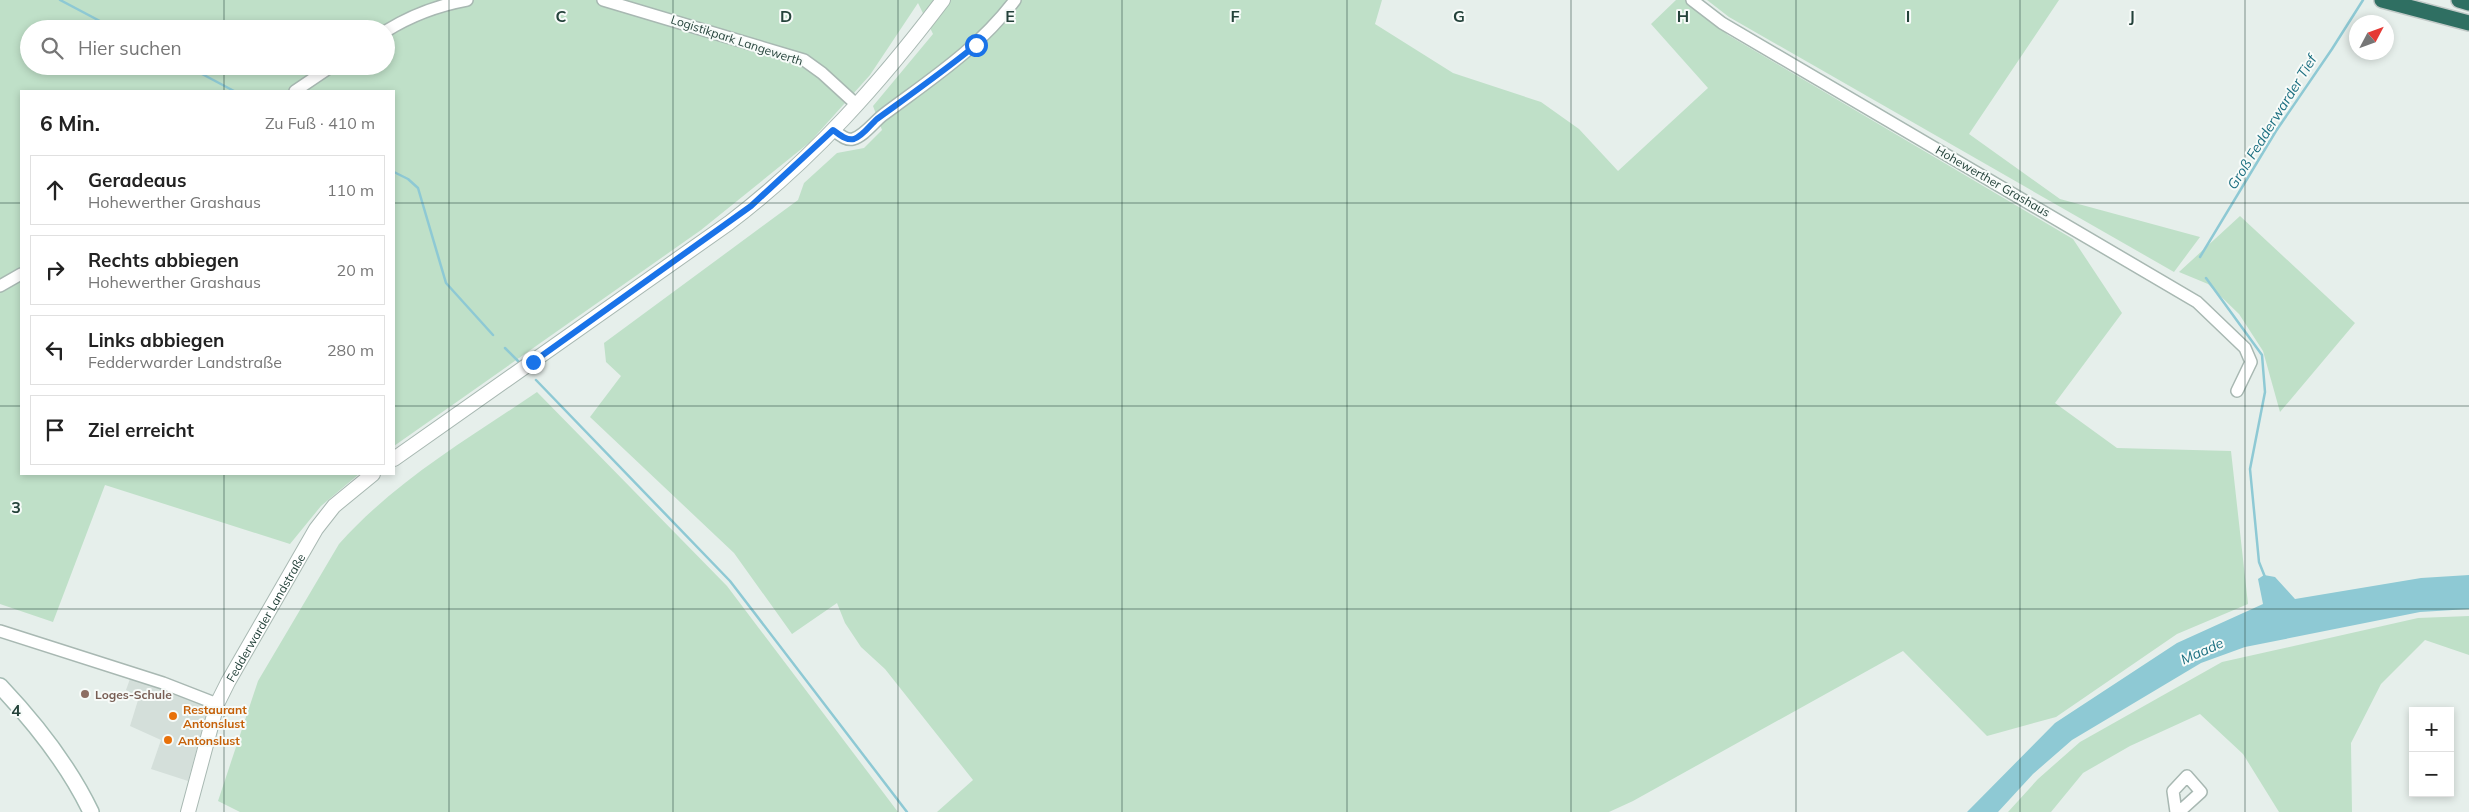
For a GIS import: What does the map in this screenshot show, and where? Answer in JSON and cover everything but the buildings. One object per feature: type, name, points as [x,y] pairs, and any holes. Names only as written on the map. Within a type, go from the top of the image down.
[{"type":"highway","points":[[2459,0],[2469,3]]},
{"type":"highway","points":[[2388,2],[2469,23]]},
{"type":"main road","points":[[0,686],[43,735],[68,772],[91,812]]},
{"type":"street","points":[[395,25],[453,3],[467,0]]},
{"type":"street","name":"Logistikpark Langewerth","points":[[603,0],[804,60],[822,73],[857,105]]},
{"type":"street","points":[[395,458],[729,222],[772,189],[857,105],[909,45],[943,0]]},
{"type":"street","points":[[833,130],[846,139],[852,140],[860,136],[872,123],[936,78],[976,45],[997,24],[1016,0]]},
{"type":"street","name":"Hohewerther Grashaus","points":[[1692,0],[1722,23],[2197,302],[2245,348],[2251,362],[2237,391]]},
{"type":"street","points":[[296,90],[319,75]]},
{"type":"street","points":[[0,286],[20,275]]},
{"type":"street","name":"Fedderwarder Landstraße","points":[[188,812],[218,704],[232,675],[316,529],[334,506],[372,475]]},
{"type":"street","points":[[0,631],[163,683],[218,704]]},
{"type":"shaded area","points":[[131,676],[209,705],[188,781],[151,769],[161,740],[130,726],[139,697],[126,690]]},
{"type":"green space","points":[[0,0],[1382,0],[1375,24],[1453,73],[1541,102],[1579,129],[1618,171],[1708,88],[1651,24],[1676,0],[1687,0],[1728,35],[2073,239],[2122,313],[2055,403],[2117,448],[2231,451],[2248,604],[2177,634],[2056,717],[1987,736],[1903,651],[1633,801],[1609,812],[937,812],[973,780],[885,669],[861,647],[845,623],[837,603],[792,634],[734,553],[590,417],[621,376],[606,362],[604,343],[798,200],[804,183],[837,153],[864,148],[882,130],[873,106],[933,34],[918,3],[870,75],[810,142],[701,230],[395,445],[395,90],[20,90],[20,475],[358,475],[321,506],[290,544],[105,485],[53,622],[0,604]]},
{"type":"green space","points":[[1707,0],[2059,0],[1969,134],[2060,199],[2200,237],[2174,272],[1729,17]]},
{"type":"green space","points":[[2240,216],[2355,323],[2280,412],[2263,351],[2239,314],[2208,284],[2179,272]]},
{"type":"green space","points":[[537,392],[727,586],[898,812],[240,812],[218,801],[258,681],[339,544],[384,500],[408,481]]},
{"type":"green space","points":[[2469,616],[2469,655],[2425,640],[2381,684],[2351,743],[2352,812],[2279,812],[2243,754],[2200,714],[2130,746],[2083,773],[2051,812],[2008,812],[2038,779],[2080,742],[2222,662],[2418,618]]},
{"type":"water","name":"Maade","points":[[2264,575],[2275,577],[2295,599],[2421,578],[2469,575],[2469,609],[2420,612],[2245,647],[2201,663],[2072,740],[2033,774],[1998,812],[1967,812],[2055,723],[2177,643],[2263,604],[2258,579]]},
{"type":"waterway","points":[[60,0],[98,20]]},
{"type":"waterway","name":"Groß Fedderwarder Tief","points":[[2200,257],[2276,131],[2363,0]]},
{"type":"waterway","points":[[204,75],[232,90]]},
{"type":"waterway","points":[[395,172],[408,179],[418,188],[446,283],[493,335]]},
{"type":"waterway","name":"Groß Fedderwarder Tief","points":[[2206,278],[2262,355],[2265,392],[2250,469],[2259,562],[2265,577]]},
{"type":"waterway","points":[[505,348],[519,362]]},
{"type":"waterway","points":[[536,380],[730,581],[907,812]]},
{"type":"place","name":"Loges-Schule","points":[[85,694]]},
{"type":"place","name":"Restaurant Antonslust","points":[[173,716]]},
{"type":"place","name":"Antonslust","points":[[168,740]]},
{"type":"route","points":[[533,362],[751,206],[772,189],[833,130],[846,139],[852,140],[860,136],[872,123],[936,78],[976,45]]}]
